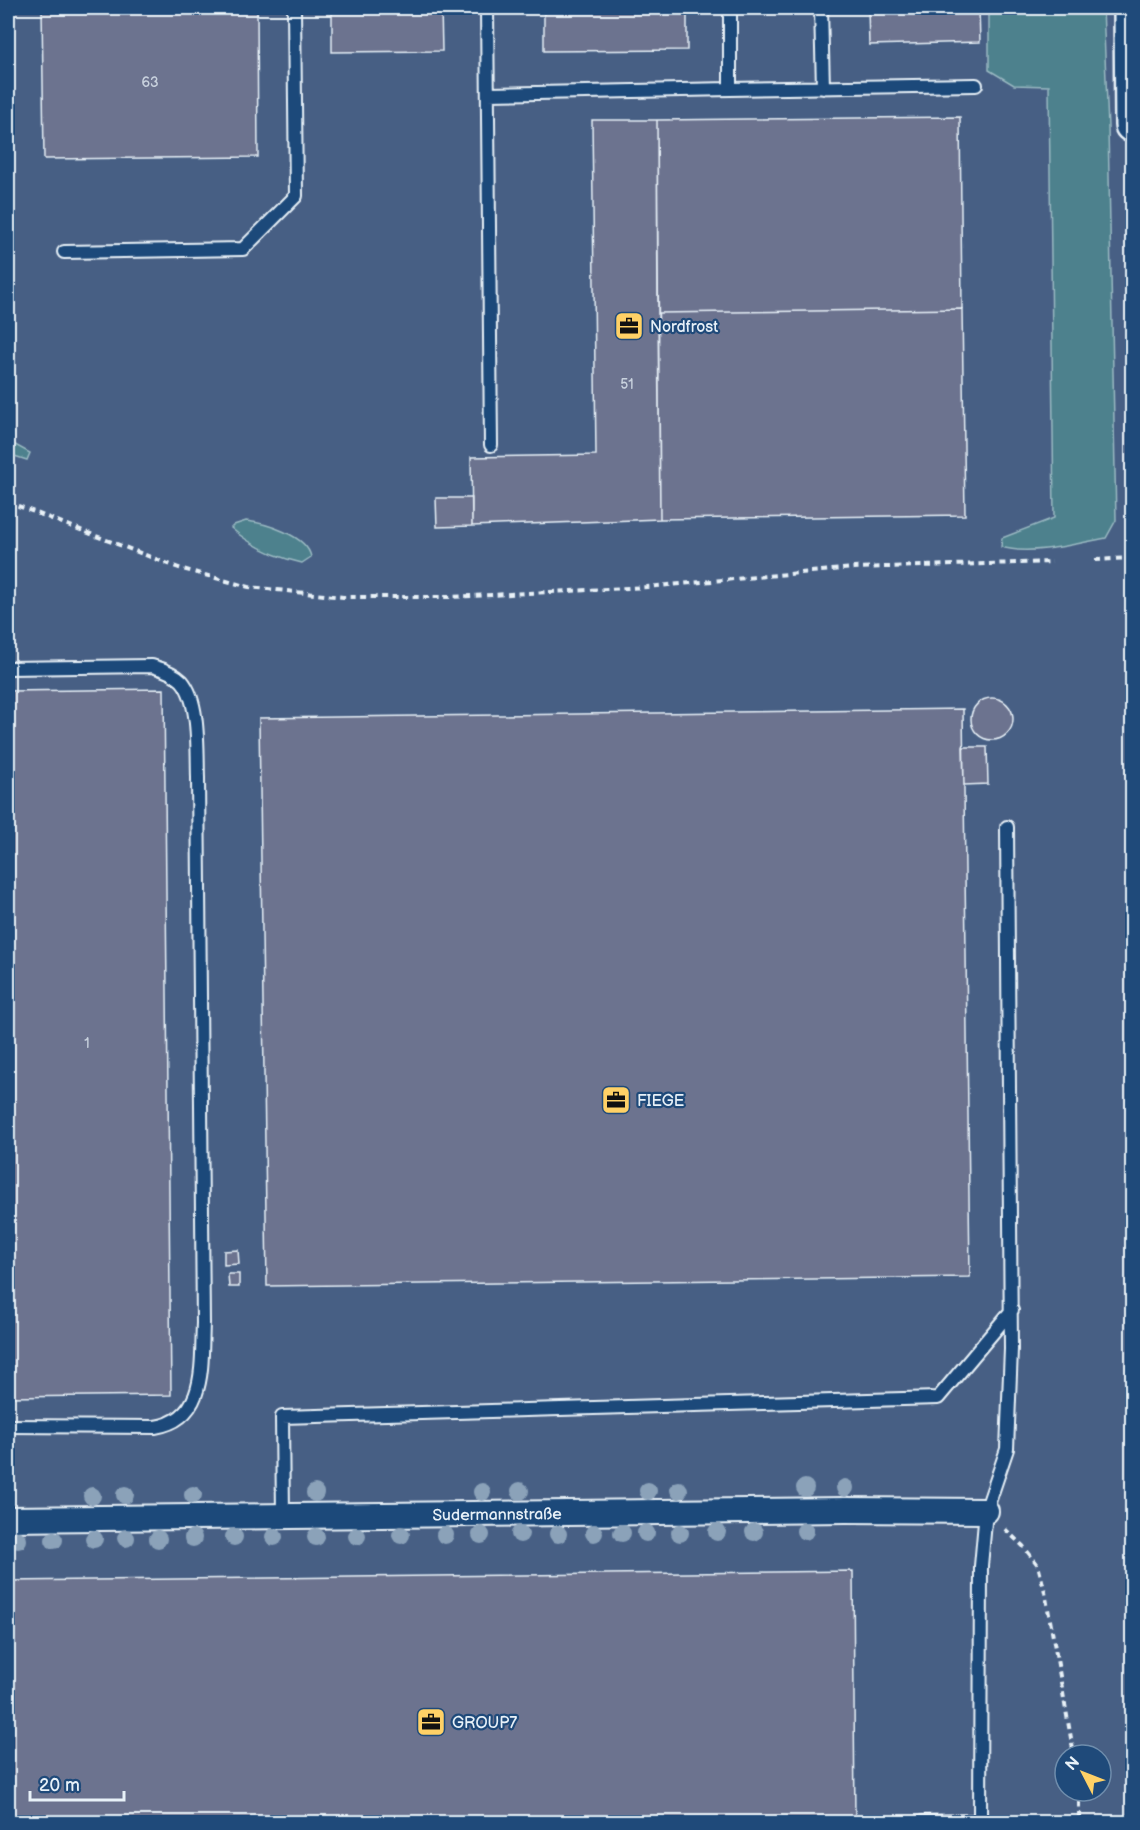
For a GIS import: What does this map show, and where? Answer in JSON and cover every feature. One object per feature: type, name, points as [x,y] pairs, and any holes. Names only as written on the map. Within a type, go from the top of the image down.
[{"type":"main road","points":[[1131,8],[1132,125]]},
{"type":"street","name":"Sudermannstraße","points":[[8,1519],[846,1510],[986,1511]]},
{"type":"lane","points":[[64,252],[243,249],[296,196],[294,8]]},
{"type":"lane","points":[[487,8],[490,445]]},
{"type":"lane","points":[[730,8],[730,89]]},
{"type":"lane","points":[[821,8],[823,87]]},
{"type":"lane","points":[[488,94],[976,85]]},
{"type":"lane","points":[[8,668],[152,666],[168,671],[182,681],[191,697],[198,778],[203,1323],[201,1376],[195,1398],[186,1413],[170,1425],[155,1427],[8,1426]]},
{"type":"lane","points":[[922,1822],[980,1822],[980,1580],[986,1511],[1007,1449],[1012,1310],[1007,827]]},
{"type":"lane","points":[[283,1516],[282,1417],[938,1398],[1012,1310]]},
{"type":"path","points":[[8,502],[189,571],[249,587],[343,597],[486,595],[647,587],[854,568],[1052,562]]},
{"type":"path","points":[[1095,560],[1132,558]]},
{"type":"path","points":[[986,1511],[1023,1545],[1038,1565],[1064,1688],[1072,1743]]},
{"type":"path","points":[[1079,1803],[1079,1822]]},
{"type":"shaded area","points":[[8,8],[1132,8],[1132,1822],[8,1822]]},
{"type":"green space","points":[[989,8],[1103,8],[1108,127],[1116,520],[1106,538],[1039,550],[1001,547],[1002,538],[1054,518],[1049,86],[1014,85],[989,70]]},
{"type":"green space","points":[[8,441],[30,453],[27,460],[8,454]]},
{"type":"green space","points":[[246,521],[273,527],[293,536],[308,549],[311,557],[302,563],[283,558],[256,546],[231,528]]},
{"type":"building","points":[[42,8],[257,8],[258,157],[44,159]]},
{"type":"building","points":[[332,8],[441,8],[442,51],[332,52]]},
{"type":"building","points":[[544,8],[687,8],[687,50],[544,51]]},
{"type":"building","points":[[868,8],[979,8],[980,42],[869,45]]},
{"type":"building","points":[[960,117],[962,309],[658,313],[657,120]]},
{"type":"building","points":[[592,120],[657,120],[660,519],[472,526],[471,457],[596,455]]},
{"type":"building","points":[[962,309],[965,515],[660,519],[658,313]]},
{"type":"building","points":[[436,498],[472,498],[472,526],[437,527]]},
{"type":"building","points":[[164,689],[171,1395],[8,1397],[8,691]]},
{"type":"building","points":[[992,698],[1000,699],[1007,704],[1012,711],[1012,727],[1007,734],[1000,739],[992,740],[984,739],[977,734],[972,727],[971,719],[972,711],[977,704],[984,699]]},
{"type":"building","name":"FIEGE","points":[[963,709],[970,1277],[267,1286],[259,718]]},
{"type":"building","points":[[963,747],[987,747],[988,784],[964,785]]},
{"type":"building","points":[[238,1250],[239,1264],[224,1265],[224,1251]]},
{"type":"building","points":[[228,1274],[239,1274],[239,1287],[229,1287]]},
{"type":"building","name":"GROUP7","points":[[853,1571],[855,1822],[8,1822],[8,1581]]},
{"type":"place","name":"Nordfrost","points":[[629,326]]},
{"type":"place","name":"FIEGE","points":[[616,1100]]},
{"type":"place","name":"GROUP7","points":[[431,1722]]}]
